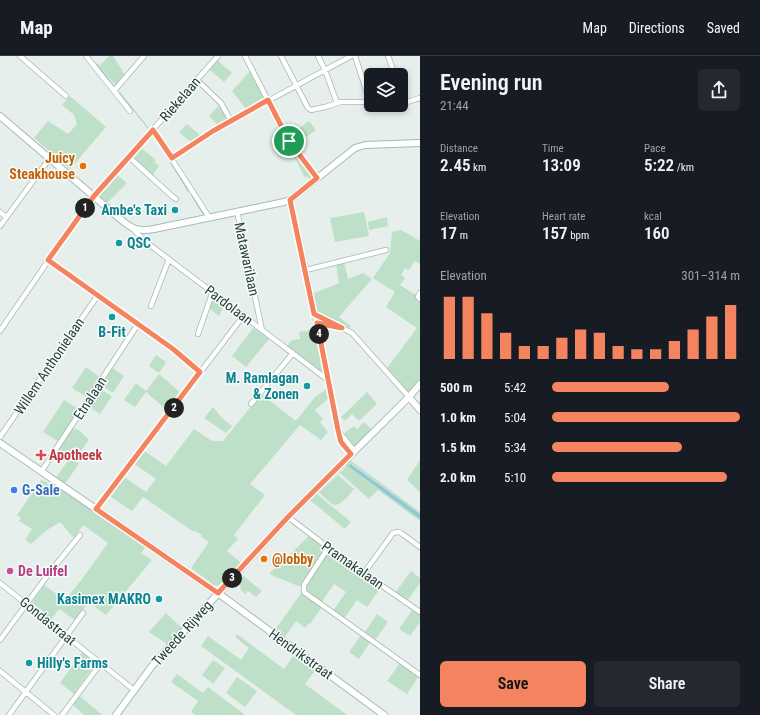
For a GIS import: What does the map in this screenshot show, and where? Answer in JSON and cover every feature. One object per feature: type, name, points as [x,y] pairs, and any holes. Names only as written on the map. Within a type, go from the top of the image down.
[{"type":"street","points":[[20,56],[66,96]]},
{"type":"street","points":[[86,56],[130,111]]},
{"type":"street","points":[[114,91],[144,56]]},
{"type":"street","name":"Riekelaan","points":[[0,331],[94,196],[218,56]]},
{"type":"street","points":[[245,56],[289,141],[317,178]]},
{"type":"street","points":[[281,56],[308,108],[311,110],[325,108],[341,102],[364,102]]},
{"type":"street","points":[[318,56],[325,70],[337,103]]},
{"type":"street","points":[[172,158],[231,121],[296,84],[351,56]]},
{"type":"street","points":[[355,56],[364,82]]},
{"type":"street","points":[[388,56],[392,68]]},
{"type":"street","points":[[197,80],[221,104],[231,121]]},
{"type":"street","points":[[408,101],[420,98]]},
{"type":"street","points":[[0,116],[132,228],[144,230],[290,200],[341,158],[360,146],[420,143]]},
{"type":"street","points":[[153,130],[209,217]]},
{"type":"street","points":[[129,157],[176,199]]},
{"type":"street","points":[[0,226],[50,158]]},
{"type":"street","points":[[290,200],[306,270],[338,430],[341,442],[353,452]]},
{"type":"street","name":"Matawarilaan","points":[[237,211],[262,330]]},
{"type":"street","points":[[0,212],[6,217]]},
{"type":"street","name":"Pardolaan","points":[[132,228],[146,242],[213,291],[328,380]]},
{"type":"street","points":[[306,270],[386,250]]},
{"type":"street","points":[[151,306],[169,259]]},
{"type":"street","points":[[48,260],[173,349],[200,372]]},
{"type":"street","points":[[198,334],[213,291]]},
{"type":"street","name":"Willem Anthonielaan","points":[[0,437],[98,295]]},
{"type":"street","points":[[314,314],[342,328]]},
{"type":"street","points":[[96,509],[244,315]]},
{"type":"street","points":[[317,323],[349,330],[356,336],[420,410]]},
{"type":"street","name":"Etnalaan","points":[[40,472],[138,324]]},
{"type":"street","points":[[251,404],[293,353]]},
{"type":"street","name":"Tweede Rijweg","points":[[116,715],[152,666],[218,593],[288,517],[409,397],[420,384]]},
{"type":"street","name":"Hendrikstraat","points":[[0,443],[40,472],[218,593],[384,715]]},
{"type":"street","name":"Pramakalaan","points":[[288,517],[328,548],[420,612]]},
{"type":"street","points":[[364,573],[393,533],[401,533],[420,547]]},
{"type":"street","points":[[0,640],[50,572],[80,535]]},
{"type":"street","points":[[328,548],[304,585],[304,592],[420,675]]},
{"type":"street","name":"Gondastraat","points":[[0,583],[27,603],[134,690]]},
{"type":"street","points":[[9,715],[83,613]]},
{"type":"street","points":[[62,715],[100,663]]},
{"type":"street","points":[[0,671],[54,715]]},
{"type":"green space","points":[[109,56],[113,56],[124,73],[124,76],[116,86],[99,66]]},
{"type":"green space","points":[[217,60],[232,73],[224,82],[209,69]]},
{"type":"green space","points":[[251,70],[265,99],[247,110],[232,91]]},
{"type":"green space","points":[[70,96],[106,127],[70,169],[34,138],[48,121],[68,134],[77,124],[74,115],[62,105]]},
{"type":"green space","points":[[220,104],[229,120],[219,126],[209,116]]},
{"type":"green space","points":[[309,121],[316,130],[296,144],[290,135]]},
{"type":"green space","points":[[187,124],[202,137],[192,143],[179,132]]},
{"type":"green space","points":[[285,138],[313,176],[309,179],[307,176],[305,178]]},
{"type":"green space","points":[[140,147],[156,160],[154,162],[159,166],[152,176],[132,158]]},
{"type":"green space","points":[[116,174],[127,183],[107,203],[97,194]]},
{"type":"green space","points":[[364,212],[369,236],[335,242],[330,218]]},
{"type":"green space","points":[[387,217],[388,226],[369,230],[368,222]]},
{"type":"green space","points":[[401,230],[420,241],[420,264],[415,261],[409,270],[405,268],[401,275],[405,278],[400,285],[414,294],[416,293],[416,298],[420,301],[420,380],[409,392],[402,387],[387,368],[417,328],[386,307],[395,292],[373,278],[390,253],[392,232]]},
{"type":"green space","points":[[344,262],[348,279],[363,273],[372,279],[339,317],[351,326],[350,328],[338,324],[316,312],[312,294],[339,283],[336,264]]},
{"type":"green space","points":[[212,295],[225,303],[219,316],[209,308]]},
{"type":"green space","points":[[253,328],[269,339],[246,367],[232,356]]},
{"type":"green space","points":[[317,329],[324,370],[322,372],[287,346],[292,340],[300,339],[299,332]]},
{"type":"green space","points":[[156,355],[166,362],[159,373],[149,366]]},
{"type":"green space","points":[[86,367],[101,378],[88,398],[72,388]]},
{"type":"green space","points":[[111,367],[124,376],[113,393],[101,384]]},
{"type":"green space","points":[[159,374],[182,394],[169,412],[146,392],[135,407],[124,400],[136,383],[146,391]]},
{"type":"green space","points":[[98,388],[112,396],[100,414],[87,405]]},
{"type":"green space","points":[[328,388],[330,397],[315,410],[323,419],[320,422],[328,432],[321,440],[300,425],[250,484],[265,495],[234,535],[238,539],[227,551],[241,563],[218,586],[214,585],[191,568],[209,542],[201,537],[202,535],[195,531],[194,532],[143,497],[132,511],[108,495],[123,476],[146,492],[156,479],[133,463],[143,450],[166,466],[194,429],[212,441],[223,441],[261,394],[296,421],[315,397]]},
{"type":"green space","points":[[367,392],[377,404],[359,421],[352,414],[345,421],[341,417]]},
{"type":"green space","points":[[64,400],[80,410],[59,442],[43,432]]},
{"type":"green space","points":[[213,407],[221,417],[232,426],[226,433],[204,418]]},
{"type":"green space","points":[[364,422],[372,430],[357,445],[352,445],[343,434],[354,426],[357,429]]},
{"type":"green space","points":[[72,428],[79,430],[89,440],[74,460],[79,464],[64,485],[55,479],[67,462],[55,453]]},
{"type":"green space","points":[[348,460],[420,512],[420,514],[352,464],[349,466],[420,519],[420,521],[378,490],[369,499],[340,473],[346,467],[345,465],[349,463]]},
{"type":"green space","points":[[420,460],[420,492],[407,480]]},
{"type":"green space","points":[[338,475],[354,489],[340,504],[334,505],[319,492]]},
{"type":"green space","points":[[41,480],[45,481],[59,491],[61,488],[146,546],[141,553],[152,560],[106,615],[89,602],[75,620],[59,609],[50,621],[41,614],[43,611],[32,603],[44,585],[65,600],[108,543],[83,525],[74,538],[60,522],[47,530],[31,544],[25,540],[32,529],[19,521],[21,518],[17,515]]},
{"type":"green space","points":[[317,494],[351,522],[345,529],[310,500]]},
{"type":"green space","points":[[309,536],[324,546],[325,549],[302,586],[298,586],[269,574]]},
{"type":"green space","points":[[330,552],[381,587],[367,607],[357,600],[344,619],[333,611],[346,592],[334,584],[321,603],[306,592],[305,587],[327,554]]},
{"type":"green space","points":[[411,571],[420,578],[420,583],[407,601],[395,593]]},
{"type":"green space","points":[[241,574],[262,591],[256,597],[248,591],[245,594],[240,589],[241,588],[237,578]]},
{"type":"green space","points":[[302,592],[322,607],[310,624],[309,623],[305,628],[296,621],[285,637],[275,630]]},
{"type":"green space","points":[[413,609],[420,614],[420,622],[410,636],[399,629]]},
{"type":"green space","points":[[166,613],[182,628],[167,644],[149,632]]},
{"type":"green space","points":[[377,614],[388,622],[376,639],[365,632]]},
{"type":"green space","points":[[237,634],[284,669],[296,652],[317,668],[305,684],[347,715],[296,715],[201,646],[208,636],[241,660],[249,648],[235,637]]},
{"type":"green space","points":[[361,635],[370,642],[359,659],[349,652]]},
{"type":"green space","points":[[82,652],[96,663],[74,694],[60,683]]},
{"type":"green space","points":[[213,660],[225,668],[213,684],[202,675]]},
{"type":"green space","points":[[400,663],[419,676],[407,694],[387,681]]},
{"type":"green space","points":[[177,674],[203,693],[208,687],[245,715],[195,715],[191,712],[198,701],[171,682]]},
{"type":"green space","points":[[237,677],[257,691],[245,707],[226,693]]},
{"type":"green space","points":[[77,696],[81,697],[102,715],[84,715],[72,704]]},
{"type":"water","points":[[351,464],[420,514],[420,519],[348,466]]},
{"type":"waterway","points":[[97,64],[113,85]]},
{"type":"waterway","points":[[120,93],[148,128]]},
{"type":"waterway","points":[[171,163],[188,191]]},
{"type":"waterway","points":[[192,196],[203,214]]},
{"type":"waterway","points":[[254,327],[269,338]]},
{"type":"place","name":"Juicy Steakhouse","points":[[83,166]]},
{"type":"place","name":"Ambe's Taxi","points":[[175,210]]},
{"type":"place","name":"QSC","points":[[119,243]]},
{"type":"place","name":"B-Fit","points":[[112,317]]},
{"type":"place","name":"M. Ramlagan & Zonen","points":[[307,386]]},
{"type":"place","name":"Apotheek","points":[[41,455]]},
{"type":"place","name":"G-Sale","points":[[14,490]]},
{"type":"place","name":"@lobby","points":[[264,559]]},
{"type":"place","name":"De Luifel","points":[[10,571]]},
{"type":"place","name":"Kasimex MAKRO","points":[[159,599]]},
{"type":"place","name":"Hilly's Farms","points":[[29,663]]},
{"type":"route","points":[[268,100],[289,141],[317,178],[290,200],[306,270],[314,314],[342,328],[317,323],[341,442],[351,454],[288,517],[218,593],[96,509],[166,419],[200,372],[173,349],[48,260],[94,196],[153,130],[172,158],[213,131],[268,100]]}]
